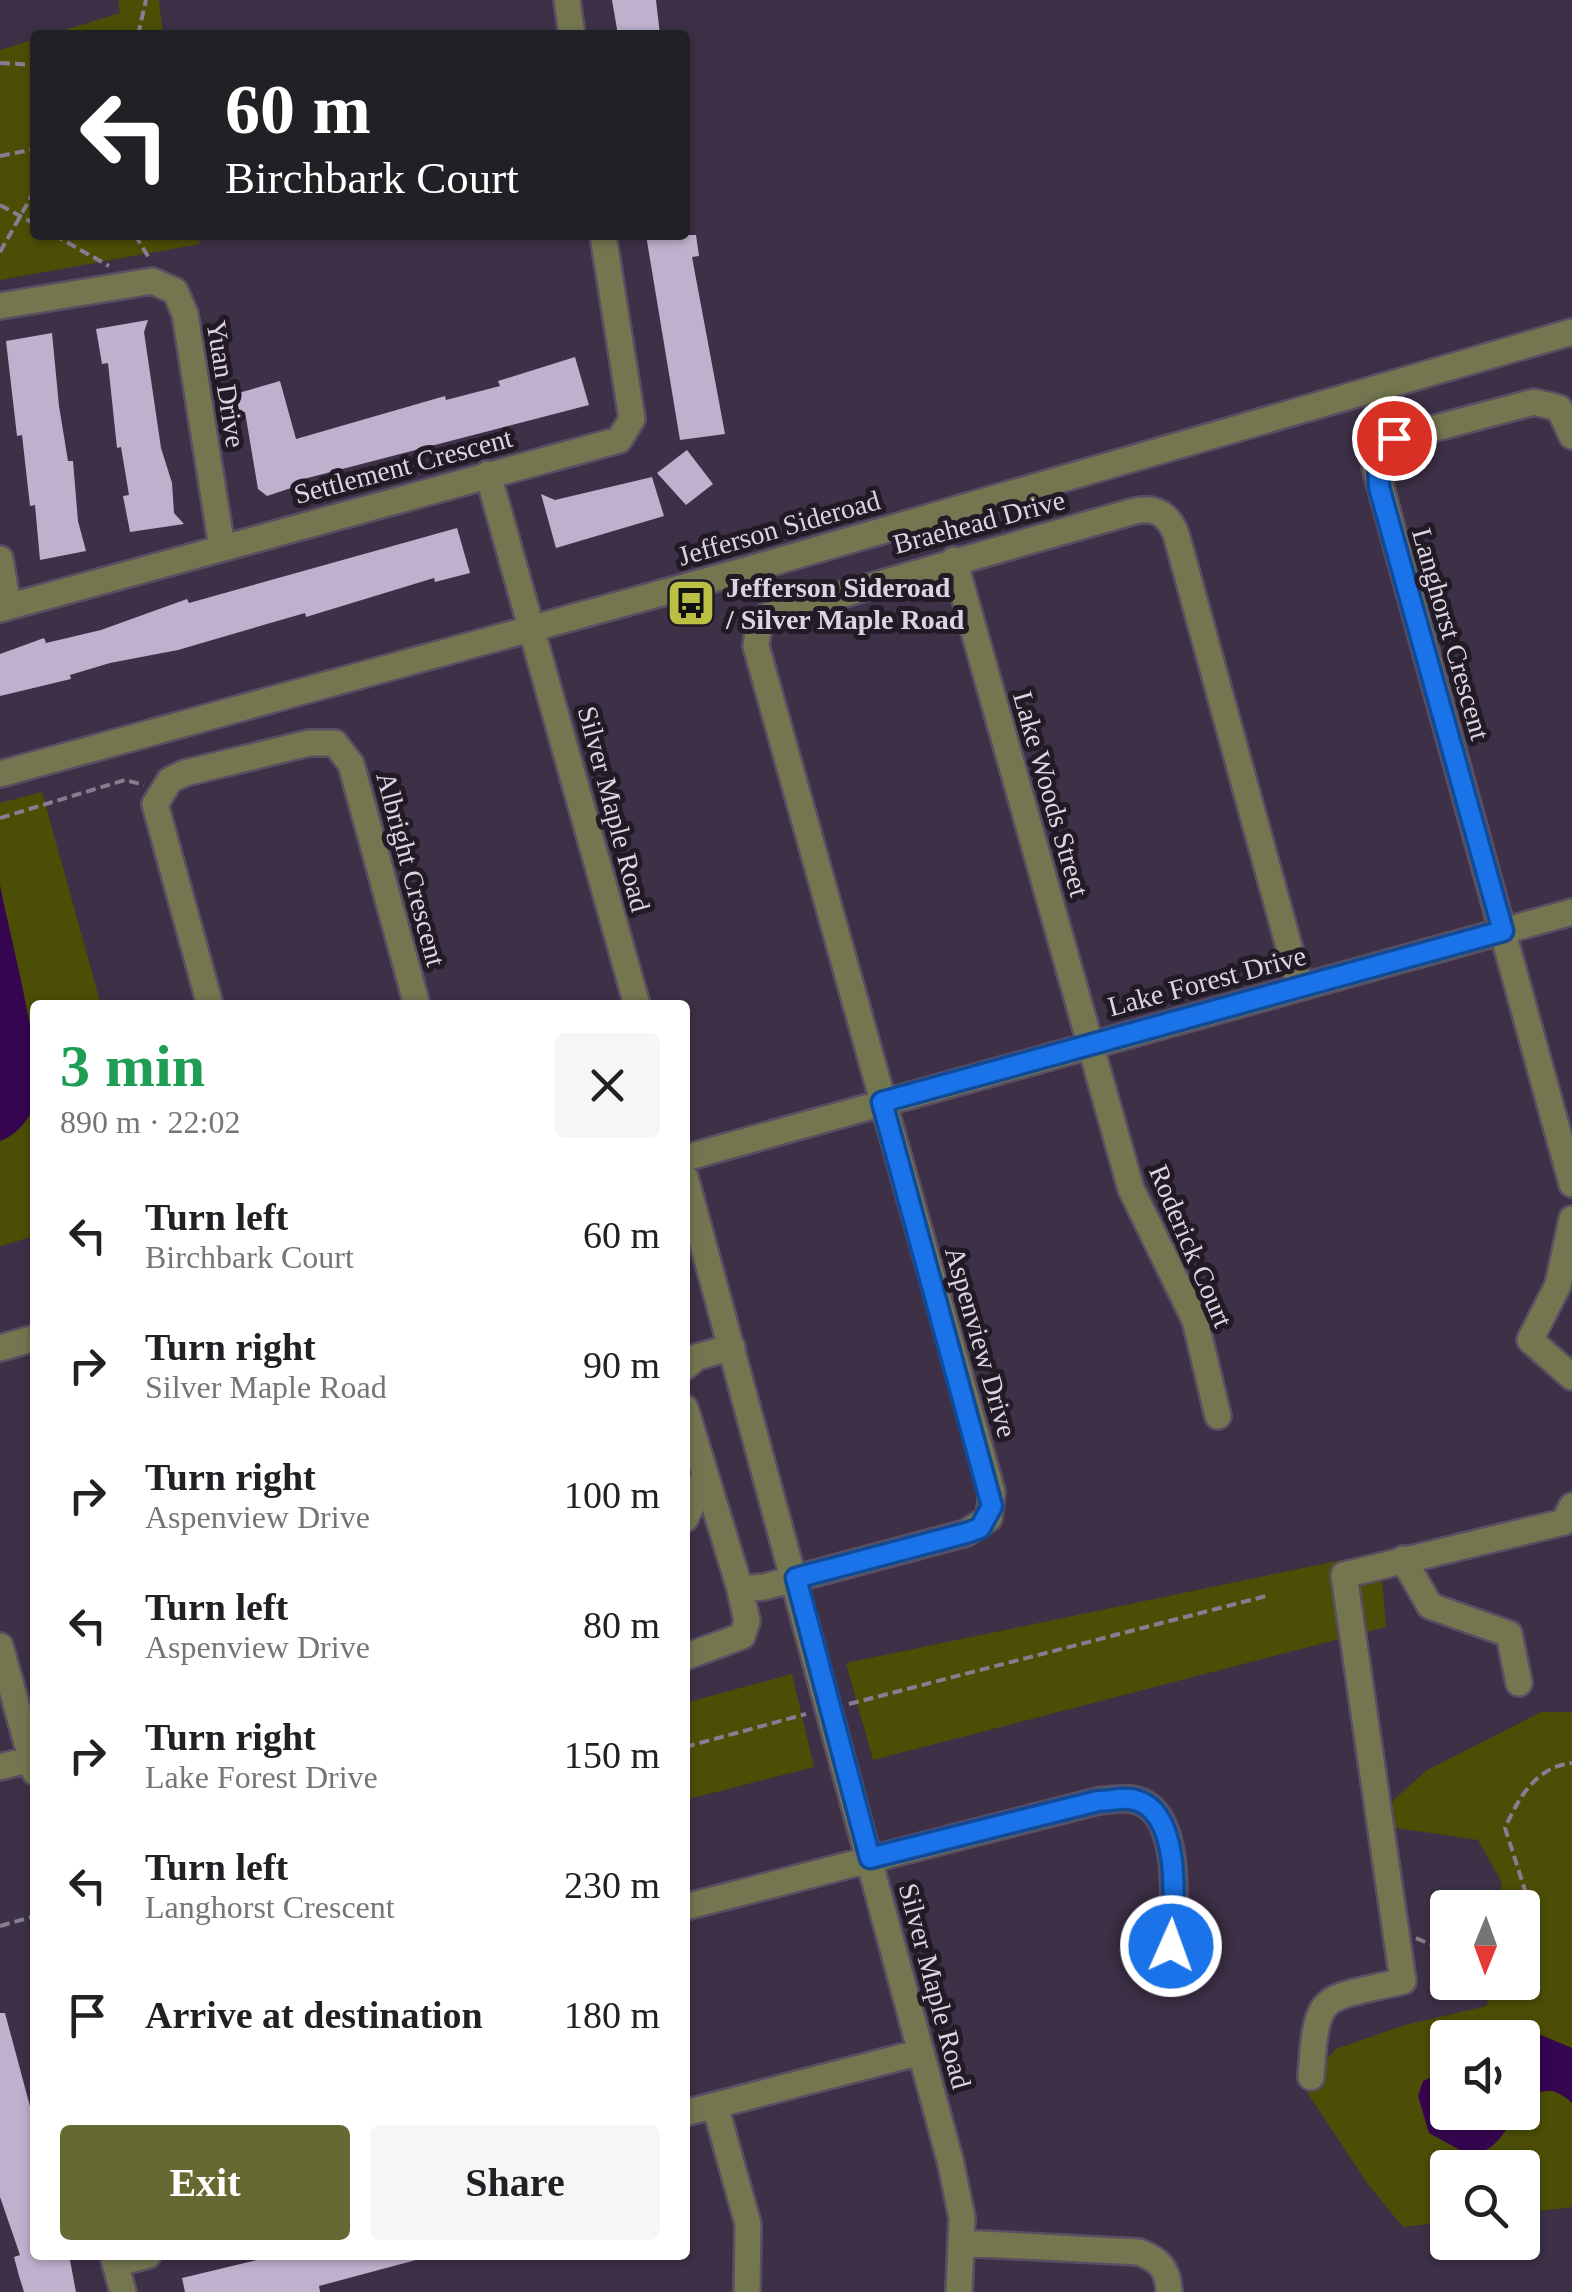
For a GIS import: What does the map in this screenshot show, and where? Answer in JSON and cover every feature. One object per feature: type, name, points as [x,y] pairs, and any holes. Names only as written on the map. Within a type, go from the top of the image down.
[{"type":"street","points":[[567,0],[571,30]]},
{"type":"street","name":"Settlement Crescent","points":[[4,608],[619,440],[629,430],[631,406],[604,240]]},
{"type":"street","name":"Yuan Drive","points":[[0,306],[152,282],[175,291],[185,314],[222,548]]},
{"type":"street","name":"Jefferson Sideroad","points":[[0,774],[533,630],[1572,332]]},
{"type":"street","name":"Langhorst Crescent","points":[[1503,931],[1375,467],[1384,445],[1394,438],[1534,402],[1559,408],[1572,436]]},
{"type":"street","name":"Silver Maple Road","points":[[488,474],[636,1000]]},
{"type":"street","name":"Braehead Drive","points":[[882,1102],[756,634],[767,616],[778,609],[954,560],[1146,508],[1170,522],[1300,986]]},
{"type":"street","points":[[0,559],[4,608]]},
{"type":"street","name":"Lake Woods Street","points":[[954,560],[1089,1044]]},
{"type":"street","name":"Albright Crescent","points":[[209,1000],[156,804],[160,790],[185,773],[323,740],[344,750],[351,764],[416,1000]]},
{"type":"street","name":"Lake Forest Drive","points":[[690,1157],[1572,912]]},
{"type":"street","points":[[1503,931],[1572,1184]]},
{"type":"street","name":"Roderick Court","points":[[1089,1044],[1131,1189],[1195,1320],[1218,1416]]},
{"type":"street","name":"Aspenview Drive","points":[[740,1589],[966,1533],[980,1528],[992,1506],[882,1102]]},
{"type":"street","name":"Silver Maple Road","points":[[690,1195],[796,1578],[959,2200],[959,2292]]},
{"type":"street","points":[[1572,1219],[1558,1285],[1530,1340],[1572,1377]]},
{"type":"street","points":[[0,1348],[30,1339]]},
{"type":"street","points":[[690,1363],[732,1347]]},
{"type":"street","points":[[690,1425],[747,1622],[742,1636],[690,1655]]},
{"type":"street","points":[[690,1508],[705,1476]]},
{"type":"street","points":[[1311,2078],[1316,2017],[1332,1998],[1403,1981],[1344,1575],[1564,1522],[1572,1506]]},
{"type":"street","points":[[1403,1559],[1430,1606],[1510,1634],[1519,1682]]},
{"type":"street","points":[[0,1646],[30,1755]]},
{"type":"street","points":[[0,1767],[30,1766]]},
{"type":"street","points":[[690,1906],[1098,1801],[1132,1799],[1155,1812],[1170,1840],[1174,1916],[1168,1976]]},
{"type":"street","points":[[690,2112],[921,2052]]},
{"type":"street","points":[[715,2105],[748,2224],[747,2292]]},
{"type":"street","points":[[961,2244],[1139,2252],[1160,2262],[1169,2292]]},
{"type":"street","points":[[114,2260],[123,2292]]},
{"type":"path","points":[[139,30],[146,0]]},
{"type":"path","points":[[0,64],[30,64]]},
{"type":"path","points":[[0,156],[30,152]]},
{"type":"path","points":[[0,252],[30,199]]},
{"type":"path","points":[[0,204],[30,221]]},
{"type":"path","points":[[63,240],[109,266]]},
{"type":"path","points":[[138,240],[149,258]]},
{"type":"path","points":[[0,818],[125,780],[145,785]]},
{"type":"path","points":[[690,1746],[1266,1596]]},
{"type":"path","points":[[1525,1890],[1505,1828],[1520,1795],[1552,1766],[1572,1763]]},
{"type":"path","points":[[0,1926],[30,1917]]},
{"type":"shaded area","points":[[118,0],[159,0],[162,30],[64,30],[120,13]]},
{"type":"shaded area","points":[[30,41],[30,240],[199,240],[200,244],[0,280],[0,50]]},
{"type":"shaded area","points":[[42,792],[100,1000],[30,1000],[30,1237],[0,1246],[0,803]]},
{"type":"shaded area","points":[[0,885],[30,1028],[30,1115],[17,1131],[0,1141]]},
{"type":"shaded area","points":[[1380,1552],[1386,1627],[873,1760],[846,1663]]},
{"type":"shaded area","points":[[792,1674],[814,1767],[690,1799],[690,1702]]},
{"type":"shaded area","points":[[1541,1712],[1572,1712],[1572,2207],[1540,2211],[1540,2150],[1430,2150],[1430,2224],[1403,2227],[1367,2183],[1303,2086],[1336,2049],[1405,2025],[1486,2006],[1488,2000],[1540,2000],[1540,1890],[1502,1890],[1501,1881],[1478,1840],[1384,1826],[1379,1813],[1427,1770]]},
{"type":"shaded area","points":[[1540,2035],[1572,2048],[1572,2103],[1553,2091],[1541,2092]]},
{"type":"shaded area","points":[[1430,2078],[1430,2130],[1505,2130],[1487,2150],[1460,2150],[1429,2133],[1418,2096],[1423,2081]]},
{"type":"building","points":[[612,0],[656,0],[659,30],[617,30]]},
{"type":"building","points":[[690,235],[696,235],[699,256],[692,257],[725,434],[680,440],[647,240],[690,240]]},
{"type":"building","points":[[148,320],[144,332],[161,448],[172,483],[174,513],[184,524],[130,532],[123,496],[129,495],[121,447],[117,448],[108,363],[102,364],[96,329]]},
{"type":"building","points":[[52,333],[59,406],[68,461],[73,461],[78,521],[86,551],[40,560],[35,505],[30,506],[22,435],[17,436],[6,341]]},
{"type":"building","points":[[575,357],[589,405],[296,481],[297,486],[267,496],[258,489],[245,412],[240,413],[235,394],[280,381],[296,439],[445,396],[446,400],[500,386],[498,381]]},
{"type":"building","points":[[687,450],[713,484],[686,505],[657,473]]},
{"type":"building","points":[[652,477],[664,516],[556,548],[541,494],[555,500]]},
{"type":"building","points":[[457,528],[470,573],[435,582],[434,578],[306,617],[305,613],[178,650],[110,663],[70,675],[71,679],[0,696],[0,654],[44,638],[46,643],[101,630],[187,599],[189,603]]},
{"type":"building","points":[[0,2013],[5,2013],[30,2106],[30,2260],[70,2260],[76,2292],[24,2292],[14,2257],[20,2255],[0,2197]]},
{"type":"building","points":[[257,2260],[416,2260],[319,2286],[320,2292],[185,2292],[182,2278]]},
{"type":"place","name":"Jefferson Sideroad / Silver Maple Road","points":[[691,603]]},
{"type":"route","points":[[1171,1946],[1174,1916],[1170,1840],[1155,1812],[1132,1799],[1098,1801],[870,1858],[796,1578],[980,1528],[989,1518],[992,1506],[988,1475],[882,1102],[1503,931],[1379,487],[1375,467],[1378,456],[1394,438]]}]
